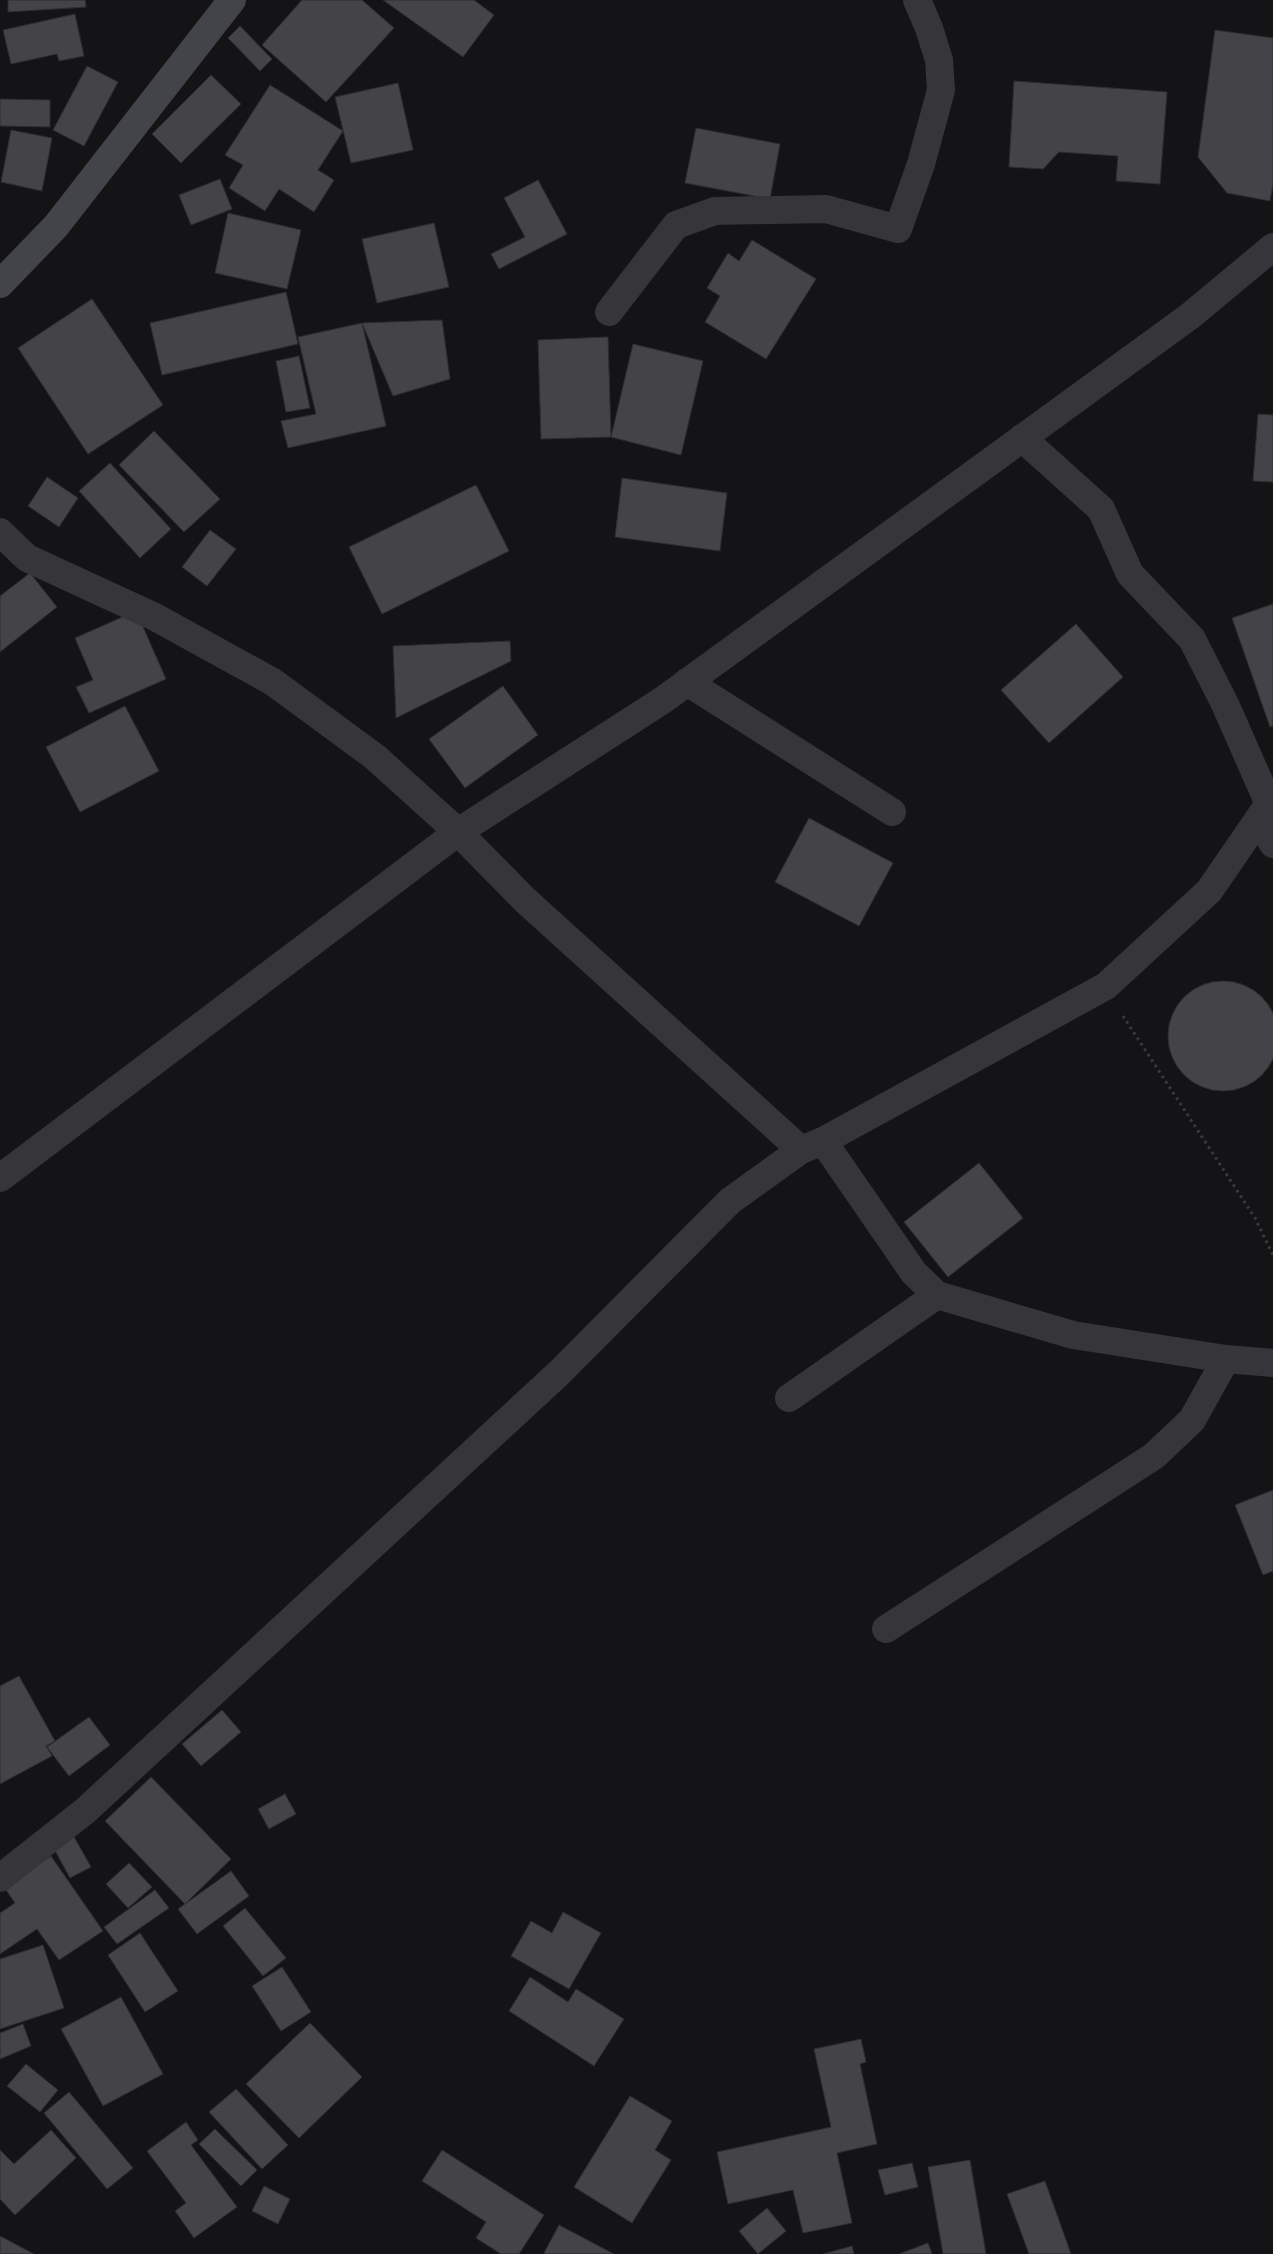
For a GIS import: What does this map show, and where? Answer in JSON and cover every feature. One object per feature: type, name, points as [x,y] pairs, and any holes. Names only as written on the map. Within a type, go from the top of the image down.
[{"type":"street","points":[[0,284],[56,226],[232,0]]},
{"type":"street","points":[[609,312],[676,225],[715,211],[826,209],[898,229],[921,164],[941,90],[939,60],[929,28],[917,0]]},
{"type":"street","points":[[0,1178],[458,832],[663,700],[1190,316],[1273,247]]},
{"type":"street","points":[[1022,438],[1100,510],[1130,574],[1192,639],[1225,704],[1267,807],[1273,844]]},
{"type":"street","points":[[0,532],[28,558],[155,617],[273,682],[375,757],[458,832],[524,900],[812,1146],[914,1273],[937,1296],[1073,1335],[1226,1359],[1273,1363]]},
{"type":"street","points":[[687,682],[892,812]]},
{"type":"street","points":[[0,1878],[86,1811],[559,1373],[730,1201],[812,1146],[1106,986],[1209,891],[1267,807]]},
{"type":"street","points":[[788,1398],[937,1296]]},
{"type":"street","points":[[886,1630],[1154,1456],[1192,1420],[1226,1359]]},
{"type":"path","points":[[1106,986],[1136,1038],[1255,1218],[1273,1255]]},
{"type":"building","points":[[8,0],[85,0],[86,7],[8,12]]},
{"type":"building","points":[[302,0],[362,0],[394,28],[326,102],[262,45]]},
{"type":"building","points":[[383,0],[474,0],[494,15],[463,57]]},
{"type":"building","points":[[75,14],[84,56],[59,61],[57,54],[11,64],[3,30]]},
{"type":"building","points":[[240,26],[272,59],[260,71],[228,38]]},
{"type":"building","points":[[1215,30],[1273,38],[1273,184],[1270,201],[1227,193],[1198,157]]},
{"type":"building","points":[[87,66],[118,82],[84,146],[53,130]]},
{"type":"building","points":[[211,75],[241,104],[181,163],[152,134]]},
{"type":"building","points":[[1014,81],[1167,92],[1160,184],[1116,181],[1118,156],[1059,152],[1043,169],[1009,167]]},
{"type":"building","points":[[398,83],[413,150],[351,163],[335,97]]},
{"type":"building","points":[[270,85],[343,131],[318,170],[334,180],[314,212],[279,189],[265,211],[229,188],[243,165],[225,155]]},
{"type":"building","points":[[0,99],[50,100],[50,127],[0,126]]},
{"type":"building","points":[[696,128],[780,144],[770,199],[685,183]]},
{"type":"building","points":[[11,130],[52,138],[42,191],[1,182]]},
{"type":"building","points":[[220,179],[232,209],[191,225],[179,195]]},
{"type":"building","points":[[538,180],[567,234],[499,269],[491,254],[525,237],[504,198]]},
{"type":"building","points":[[228,213],[301,230],[287,289],[215,273]]},
{"type":"building","points":[[434,223],[449,287],[377,303],[362,239]]},
{"type":"building","points":[[752,240],[816,279],[766,359],[705,322],[720,296],[707,288],[728,253],[739,261]]},
{"type":"building","points":[[286,292],[298,344],[162,375],[150,323]]},
{"type":"building","points":[[92,299],[163,405],[88,454],[18,348]]},
{"type":"building","points":[[442,320],[450,379],[393,396],[362,323]]},
{"type":"building","points":[[362,323],[386,426],[288,448],[281,421],[316,414],[298,337]]},
{"type":"building","points":[[608,337],[611,437],[541,439],[538,340]]},
{"type":"building","points":[[633,344],[703,361],[681,455],[611,437]]},
{"type":"building","points":[[299,356],[310,408],[286,412],[276,361]]},
{"type":"building","points":[[1258,414],[1273,415],[1273,482],[1253,481]]},
{"type":"building","points":[[154,431],[220,499],[184,532],[119,465]]},
{"type":"building","points":[[110,463],[171,529],[140,558],[79,491]]},
{"type":"building","points":[[47,477],[78,498],[59,527],[28,506]]},
{"type":"building","points":[[622,478],[727,493],[720,551],[615,537]]},
{"type":"building","points":[[476,485],[509,551],[382,614],[349,547]]},
{"type":"building","points":[[210,530],[236,549],[207,586],[182,567]]},
{"type":"building","points":[[30,573],[57,607],[0,652],[0,596]]},
{"type":"building","points":[[1273,604],[1273,726],[1270,727],[1232,618]]},
{"type":"building","points":[[136,611],[166,679],[89,713],[76,687],[93,680],[75,638]]},
{"type":"building","points":[[1076,624],[1123,677],[1049,743],[1001,690]]},
{"type":"building","points":[[510,641],[511,661],[396,718],[393,646]]},
{"type":"building","points":[[503,686],[538,735],[465,788],[429,739]]},
{"type":"building","points":[[125,706],[159,771],[80,812],[46,747]]},
{"type":"building","points":[[809,818],[893,863],[859,926],[775,882]]},
{"type":"building","points":[[1223,981],[1244,985],[1262,997],[1274,1015],[1278,1036],[1274,1057],[1262,1075],[1244,1087],[1223,1091],[1202,1087],[1184,1075],[1172,1057],[1168,1036],[1172,1015],[1184,997],[1202,985]]},
{"type":"building","points":[[979,1163],[1023,1218],[948,1277],[904,1222]]},
{"type":"building","points":[[1273,1490],[1273,1571],[1263,1575],[1235,1505]]},
{"type":"building","points":[[19,1676],[55,1741],[46,1746],[52,1756],[0,1784],[0,1686]]},
{"type":"building","points":[[222,1710],[241,1732],[201,1766],[182,1744]]},
{"type":"building","points":[[89,1717],[110,1745],[69,1776],[47,1747]]},
{"type":"building","points":[[151,1777],[231,1859],[185,1904],[105,1821]]},
{"type":"building","points":[[285,1794],[296,1814],[269,1829],[258,1809]]},
{"type":"building","points":[[73,1835],[91,1867],[70,1878],[52,1845]]},
{"type":"building","points":[[51,1856],[103,1931],[59,1960],[37,1929],[0,1954],[0,1913],[15,1903],[4,1887]]},
{"type":"building","points":[[129,1863],[152,1887],[128,1908],[106,1884]]},
{"type":"building","points":[[231,1871],[249,1896],[197,1934],[178,1909]]},
{"type":"building","points":[[155,1890],[169,1908],[117,1944],[104,1927]]},
{"type":"building","points":[[245,1908],[286,1958],[263,1976],[223,1926]]},
{"type":"building","points":[[563,1912],[601,1933],[569,1989],[511,1956],[531,1921],[552,1933]]},
{"type":"building","points":[[140,1933],[178,1991],[145,2012],[108,1955]]},
{"type":"building","points":[[43,1945],[64,2008],[0,2029],[0,1959]]},
{"type":"building","points":[[282,1967],[311,2012],[281,2031],[252,1986]]},
{"type":"building","points":[[530,1977],[568,2002],[576,1989],[624,2019],[594,2066],[509,2011]]},
{"type":"building","points":[[121,1997],[163,2074],[103,2106],[61,2029]]},
{"type":"building","points":[[310,2023],[362,2077],[299,2138],[246,2084]]},
{"type":"building","points":[[23,2024],[31,2046],[0,2059],[0,2033]]},
{"type":"building","points":[[861,2039],[866,2062],[860,2064],[877,2144],[837,2153],[852,2223],[803,2233],[793,2190],[728,2204],[717,2152],[831,2127],[814,2049]]},
{"type":"building","points":[[26,2064],[58,2090],[40,2112],[7,2086]]},
{"type":"building","points":[[236,2089],[288,2145],[262,2169],[209,2112]]},
{"type":"building","points":[[69,2092],[133,2168],[107,2189],[44,2113]]},
{"type":"building","points":[[630,2096],[672,2121],[655,2150],[671,2160],[632,2223],[574,2187]]},
{"type":"building","points":[[186,2122],[198,2140],[191,2145],[237,2207],[194,2238],[175,2211],[186,2203],[147,2151]]},
{"type":"building","points":[[215,2129],[257,2170],[241,2186],[199,2144]]},
{"type":"building","points":[[51,2130],[76,2158],[15,2215],[0,2199],[0,2150],[14,2164]]},
{"type":"building","points":[[442,2150],[544,2215],[519,2254],[501,2254],[476,2238],[486,2222],[422,2181]]},
{"type":"building","points":[[970,2160],[986,2254],[943,2254],[928,2167]]},
{"type":"building","points":[[912,2163],[918,2187],[885,2195],[878,2170]]},
{"type":"building","points":[[1045,2181],[1071,2254],[1029,2254],[1007,2194]]},
{"type":"building","points":[[264,2186],[290,2199],[278,2224],[252,2211]]},
{"type":"building","points":[[767,2208],[786,2231],[758,2254],[739,2231]]},
{"type":"building","points":[[559,2225],[614,2254],[544,2253]]},
{"type":"building","points":[[0,2236],[34,2254],[0,2254]]},
{"type":"building","points":[[928,2243],[932,2254],[899,2254]]},
{"type":"building","points":[[852,2246],[854,2254],[823,2254]]}]
